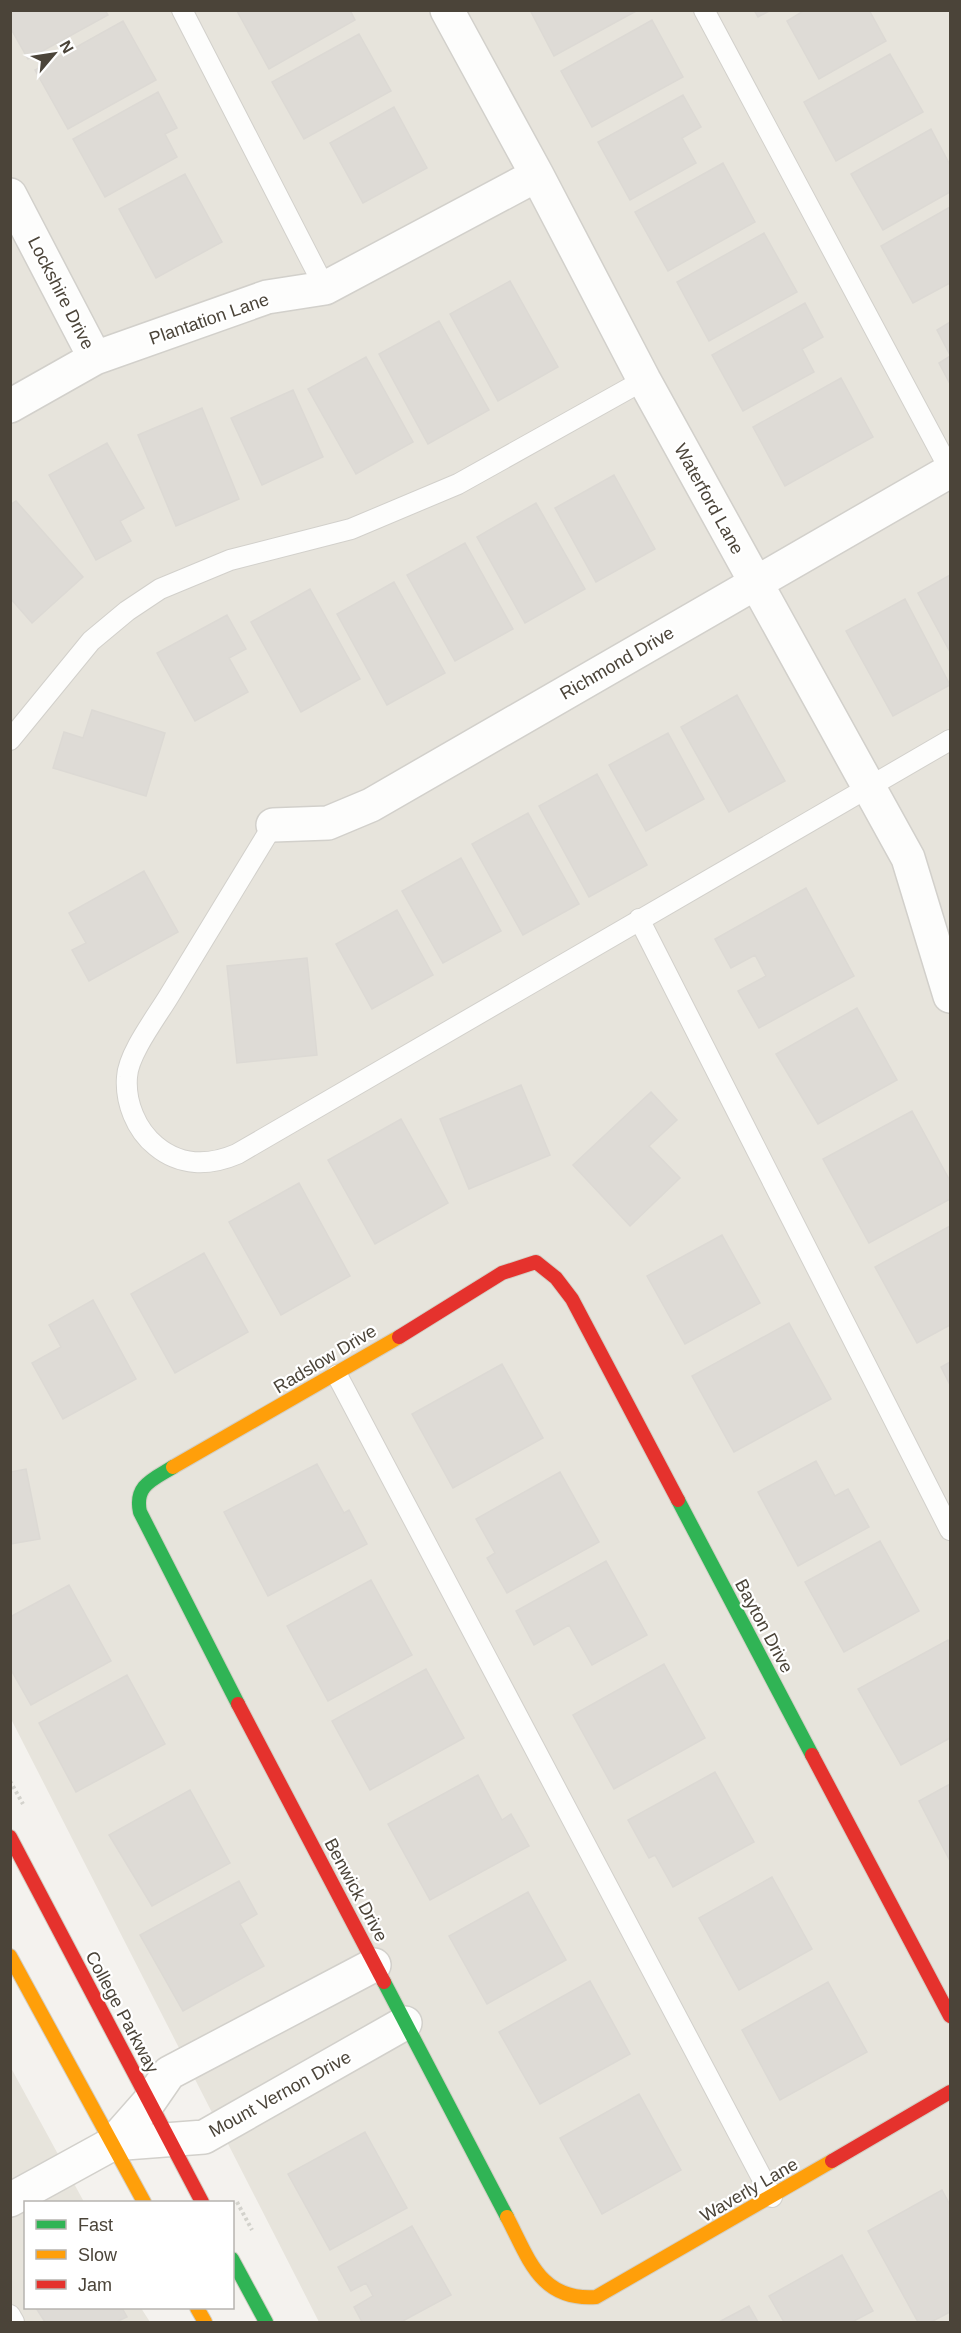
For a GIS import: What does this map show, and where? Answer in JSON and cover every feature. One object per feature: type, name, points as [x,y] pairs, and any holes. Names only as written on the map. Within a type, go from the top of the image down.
[{"type":"street","name":"Waterford Lane","points":[[447,10],[537,174],[644,380],[908,858],[951,996]]},
{"type":"street","name":"Plantation Lane","points":[[10,406],[95,358],[267,297],[326,288],[537,174]]},
{"type":"street","name":"Lockshire Drive","points":[[10,195],[95,358]]},
{"type":"street","name":"Richmond Drive","points":[[273,825],[328,822],[371,805],[951,471]]},
{"type":"street","name":"Radslow Drive","points":[[138,1494],[144,1484],[151,1479],[337,1375],[502,1273],[536,1262]]},
{"type":"street","name":"Bayton Drive","points":[[536,1262],[550,1270],[572,1300],[951,2016]]},
{"type":"street","name":"Benwick Drive","points":[[138,1494],[138,1504],[147,1528],[374,1965],[536,2272],[545,2284],[559,2292]]},
{"type":"street","name":"College Parkway","points":[[10,1837],[201,2201]]},
{"type":"street","points":[[10,1956],[143,2201]]},
{"type":"street","name":"Mount Vernon Drive","points":[[10,2200],[112,2144],[149,2102],[169,2073],[374,1965]]},
{"type":"street","name":"Mount Vernon Drive","points":[[112,2144],[204,2137],[405,2023]]},
{"type":"street","name":"Waverly Lane","points":[[559,2292],[571,2296],[596,2297],[772,2198],[951,2092]]},
{"type":"street","points":[[234,2263],[266,2322]]},
{"type":"lane","points":[[182,10],[326,288]]},
{"type":"lane","points":[[704,10],[951,471]]},
{"type":"lane","points":[[10,740],[91,641],[127,611],[160,589],[230,560],[351,530],[458,484],[644,380]]},
{"type":"lane","points":[[273,825],[150,1027],[129,1067],[129,1101],[144,1132],[164,1152],[188,1162],[200,1164],[237,1154],[951,740]]},
{"type":"lane","points":[[639,919],[951,1530]]},
{"type":"lane","points":[[337,1375],[772,2198]]},
{"type":"lane","points":[[10,2315],[14,2322]]},
{"type":"shaded area","points":[[11,11],[950,11],[950,2322],[319,2322],[11,1719]]},
{"type":"shaded area","points":[[10,2066],[83,2201],[24,2201],[24,2309],[142,2309],[150,2322],[11,2322]]},
{"type":"building","points":[[10,10],[105,10],[108,15],[28,59],[10,27]]},
{"type":"building","points":[[350,10],[355,20],[269,69],[237,11]]},
{"type":"building","points":[[530,10],[638,10],[554,56]]},
{"type":"building","points":[[754,10],[771,10],[758,17]]},
{"type":"building","points":[[805,10],[869,10],[886,41],[819,79],[787,21]]},
{"type":"building","points":[[652,20],[683,77],[592,127],[561,71]]},
{"type":"building","points":[[123,21],[156,80],[68,129],[35,70]]},
{"type":"building","points":[[359,34],[391,91],[304,139],[272,82]]},
{"type":"building","points":[[890,54],[923,112],[836,161],[804,102]]},
{"type":"building","points":[[158,92],[177,128],[165,134],[177,157],[105,197],[73,139]]},
{"type":"building","points":[[683,95],[701,127],[682,138],[696,163],[630,200],[598,142]]},
{"type":"building","points":[[394,107],[427,168],[363,203],[330,143]]},
{"type":"building","points":[[931,129],[950,165],[950,192],[883,230],[851,174]]},
{"type":"building","points":[[723,163],[755,222],[668,271],[635,212]]},
{"type":"building","points":[[185,174],[222,242],[156,278],[119,209]]},
{"type":"building","points":[[950,207],[950,283],[913,303],[881,246]]},
{"type":"building","points":[[764,233],[797,292],[709,341],[677,282]]},
{"type":"building","points":[[510,281],[558,367],[498,401],[450,314]]},
{"type":"building","points":[[805,303],[823,337],[802,349],[814,372],[743,411],[712,355]]},
{"type":"building","points":[[439,321],[489,410],[428,444],[379,354]]},
{"type":"building","points":[[950,322],[950,355],[937,330]]},
{"type":"building","points":[[950,356],[950,384],[939,363]]},
{"type":"building","points":[[366,357],[413,442],[356,474],[308,389]]},
{"type":"building","points":[[841,378],[873,437],[785,486],[753,427]]},
{"type":"building","points":[[293,390],[323,457],[262,485],[231,418]]},
{"type":"building","points":[[202,408],[239,499],[176,526],[138,435]]},
{"type":"building","points":[[107,443],[144,508],[120,521],[131,541],[96,560],[49,475]]},
{"type":"building","points":[[614,475],[655,549],[596,582],[555,508]]},
{"type":"building","points":[[16,501],[83,577],[32,623],[10,598],[10,505]]},
{"type":"building","points":[[536,503],[585,589],[525,623],[477,537]]},
{"type":"building","points":[[465,543],[513,629],[455,661],[407,575]]},
{"type":"building","points":[[950,575],[950,652],[918,593]]},
{"type":"building","points":[[394,582],[445,673],[387,705],[337,614]]},
{"type":"building","points":[[310,589],[360,679],[301,712],[251,622]]},
{"type":"building","points":[[905,599],[950,685],[893,716],[846,631]]},
{"type":"building","points":[[227,615],[246,649],[229,658],[248,692],[195,721],[157,653]]},
{"type":"building","points":[[737,695],[785,781],[729,812],[681,727]]},
{"type":"building","points":[[92,710],[165,733],[146,796],[53,768],[64,732],[83,738]]},
{"type":"building","points":[[668,733],[704,799],[646,831],[609,765]]},
{"type":"building","points":[[597,774],[647,865],[589,897],[539,806]]},
{"type":"building","points":[[528,813],[579,904],[523,935],[472,844]]},
{"type":"building","points":[[461,858],[501,931],[443,963],[402,891]]},
{"type":"building","points":[[144,871],[178,932],[89,981],[72,950],[86,943],[69,913]]},
{"type":"building","points":[[806,888],[854,976],[759,1028],[738,991],[766,976],[755,955],[731,968],[715,939]]},
{"type":"building","points":[[397,910],[433,975],[372,1009],[336,944]]},
{"type":"building","points":[[307,958],[317,1055],[237,1063],[227,966]]},
{"type":"building","points":[[857,1008],[897,1080],[818,1124],[776,1054]]},
{"type":"building","points":[[521,1085],[550,1155],[469,1189],[440,1119]]},
{"type":"building","points":[[651,1092],[677,1120],[649,1146],[680,1178],[630,1226],[573,1165]]},
{"type":"building","points":[[912,1111],[950,1181],[950,1199],[869,1243],[823,1159]]},
{"type":"building","points":[[401,1119],[448,1203],[375,1244],[328,1160]]},
{"type":"building","points":[[299,1183],[350,1276],[281,1315],[229,1222]]},
{"type":"building","points":[[950,1226],[950,1325],[917,1343],[875,1267]]},
{"type":"building","points":[[722,1235],[760,1303],[685,1344],[647,1276]]},
{"type":"building","points":[[204,1253],[248,1332],[175,1373],[131,1294]]},
{"type":"building","points":[[93,1300],[136,1379],[63,1419],[32,1363],[61,1347],[49,1325]]},
{"type":"building","points":[[789,1323],[831,1399],[734,1452],[692,1376]]},
{"type":"building","points":[[950,1362],[950,1385],[941,1367]]},
{"type":"building","points":[[502,1364],[543,1438],[453,1488],[412,1414]]},
{"type":"building","points":[[816,1461],[835,1496],[848,1489],[869,1527],[798,1566],[758,1492]]},
{"type":"building","points":[[317,1464],[344,1513],[349,1510],[367,1544],[268,1596],[224,1512]]},
{"type":"building","points":[[26,1469],[40,1539],[10,1544],[10,1472]]},
{"type":"building","points":[[560,1472],[599,1542],[507,1593],[487,1558],[495,1553],[476,1519]]},
{"type":"building","points":[[880,1541],[919,1611],[844,1652],[805,1582]]},
{"type":"building","points":[[606,1561],[647,1635],[592,1665],[569,1625],[534,1645],[516,1611]]},
{"type":"building","points":[[371,1580],[412,1655],[328,1701],[287,1626]]},
{"type":"building","points":[[69,1585],[111,1661],[31,1705],[10,1668],[10,1617]]},
{"type":"building","points":[[948,1640],[950,1645],[950,1738],[901,1765],[858,1689]]},
{"type":"building","points":[[664,1664],[705,1738],[614,1789],[573,1715]]},
{"type":"building","points":[[426,1669],[464,1738],[370,1790],[332,1721]]},
{"type":"building","points":[[127,1675],[165,1744],[76,1792],[39,1723]]},
{"type":"building","points":[[715,1772],[754,1842],[673,1887],[655,1855],[649,1858],[628,1820]]},
{"type":"building","points":[[478,1775],[502,1820],[511,1814],[529,1846],[430,1900],[388,1824]]},
{"type":"building","points":[[950,1784],[950,1861],[919,1801]]},
{"type":"building","points":[[190,1790],[230,1863],[152,1906],[109,1835]]},
{"type":"building","points":[[772,1877],[812,1949],[739,1990],[699,1918]]},
{"type":"building","points":[[239,1881],[257,1914],[240,1924],[264,1966],[183,2011],[140,1935]]},
{"type":"building","points":[[528,1892],[566,1960],[487,2004],[449,1936]]},
{"type":"building","points":[[590,1981],[630,2054],[540,2104],[499,2032]]},
{"type":"building","points":[[828,1982],[867,2052],[780,2100],[742,2030]]},
{"type":"building","points":[[639,2094],[681,2170],[602,2214],[560,2138]]},
{"type":"building","points":[[365,2132],[407,2208],[330,2250],[288,2174]]},
{"type":"building","points":[[942,2190],[950,2205],[950,2312],[931,2322],[918,2322],[868,2231]]},
{"type":"building","points":[[412,2226],[451,2295],[401,2322],[362,2322],[354,2307],[373,2296],[366,2283],[351,2291],[338,2267]]},
{"type":"building","points":[[842,2255],[873,2311],[852,2322],[784,2322],[769,2296]]},
{"type":"building","points":[[749,2306],[758,2322],[719,2322]]},
{"type":"building","points":[[37,2309],[123,2309],[127,2317],[116,2322],[45,2322]]},
{"type":"traffic: fast","points":[[173,1467],[153,1479],[143,1489],[140,1495],[140,1512],[238,1704]]},
{"type":"traffic: fast","points":[[678,1500],[812,1755]]},
{"type":"traffic: fast","points":[[384,1982],[507,2217]]},
{"type":"traffic: fast","points":[[234,2263],[266,2322]]},
{"type":"traffic: slow","points":[[173,1467],[399,1337]]},
{"type":"traffic: slow","points":[[10,1956],[143,2201]]},
{"type":"traffic: slow","points":[[507,2217],[530,2262],[549,2285],[577,2296],[596,2297],[832,2161]]},
{"type":"traffic: slow","points":[[198,2309],[205,2322]]},
{"type":"traffic: jam","points":[[399,1337],[502,1273],[536,1262],[556,1278],[572,1299],[678,1500]]},
{"type":"traffic: jam","points":[[238,1704],[384,1982]]},
{"type":"traffic: jam","points":[[812,1755],[950,2016]]},
{"type":"traffic: jam","points":[[10,1837],[201,2201]]},
{"type":"traffic: jam","points":[[832,2161],[950,2092]]}]
